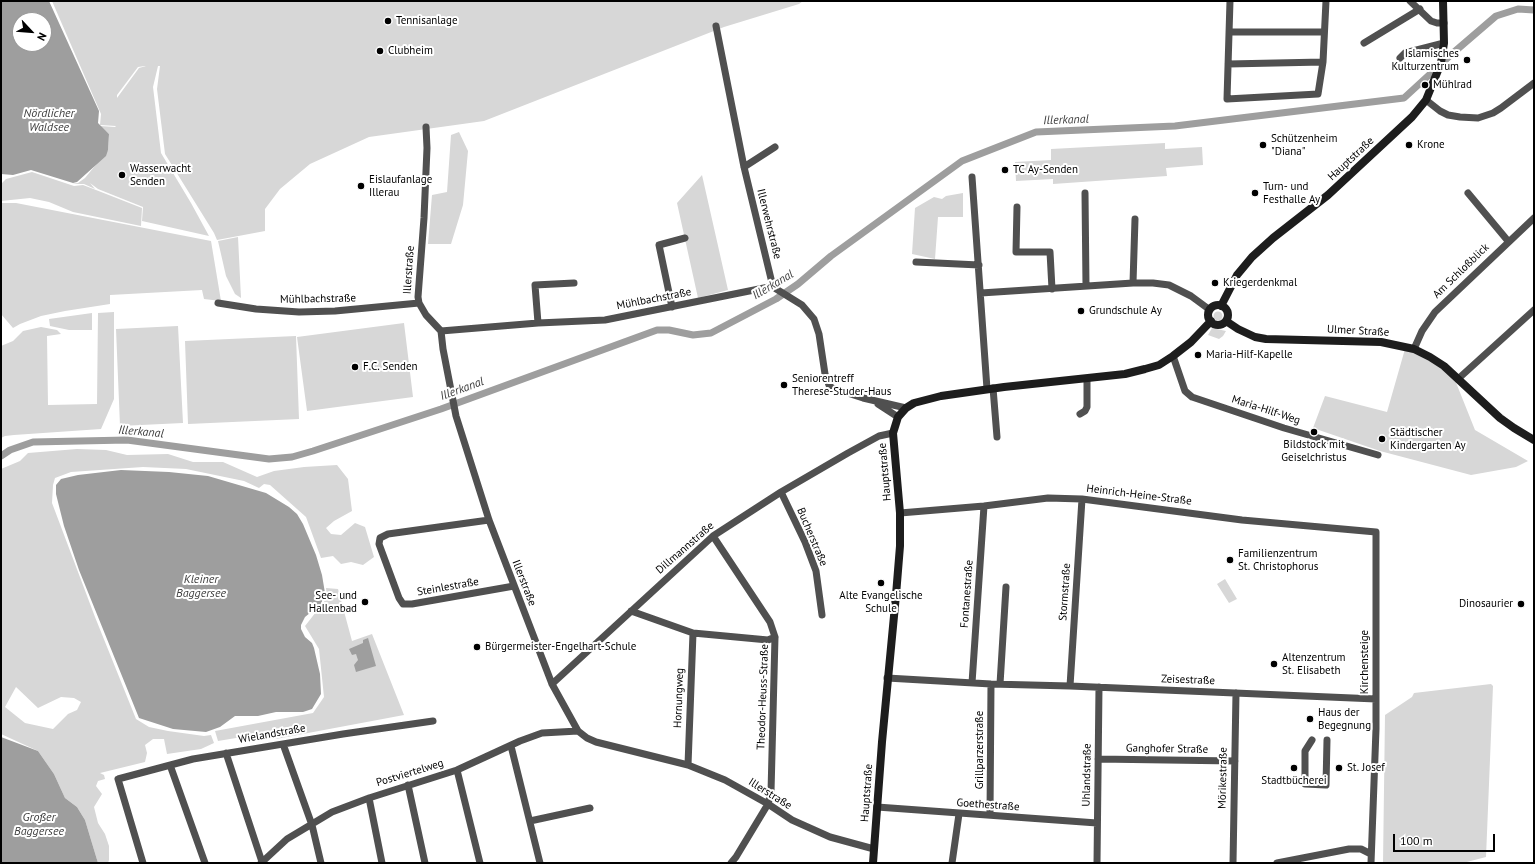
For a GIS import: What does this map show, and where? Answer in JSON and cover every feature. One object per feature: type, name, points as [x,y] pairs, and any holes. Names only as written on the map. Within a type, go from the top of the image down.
[{"type":"main road","name":"Hauptstraße","points":[[1221,306],[1237,275],[1252,257],[1273,238],[1328,195],[1412,117],[1426,100],[1433,86],[1441,63],[1444,22],[1443,1]]},
{"type":"main road","points":[[1215,306],[1221,306],[1227,311],[1228,316],[1226,321],[1217,325],[1211,321],[1208,316],[1210,310],[1215,306]]},
{"type":"main road","name":"Hauptstraße","points":[[872,863],[887,678],[900,546],[900,513],[893,433],[898,417],[906,408],[921,401],[990,389],[1125,374],[1145,369],[1158,365],[1173,356],[1191,342],[1211,321]]},
{"type":"main road","name":"Ulmer Straße","points":[[1226,321],[1249,334],[1266,339],[1380,342],[1414,349],[1444,366],[1500,418],[1534,440]]},
{"type":"street","points":[[1230,1],[1227,99],[1318,94],[1323,62],[1326,1]]},
{"type":"street","points":[[1410,1],[1431,21],[1437,23],[1444,22]]},
{"type":"street","points":[[1364,43],[1420,9]]},
{"type":"street","name":"Illerwehrstraße","points":[[716,26],[744,167],[775,288]]},
{"type":"street","points":[[1229,32],[1324,32]]},
{"type":"street","points":[[1400,58],[1405,53],[1443,46]]},
{"type":"street","points":[[1228,64],[1323,62]]},
{"type":"street","points":[[1426,100],[1440,111],[1448,115],[1478,118],[1493,113],[1534,83]]},
{"type":"street","name":"Illerstraße","points":[[426,127],[427,148],[424,218],[418,297],[419,303],[426,315],[441,330],[451,395],[456,416],[489,520],[552,684],[578,731],[587,738],[596,742],[688,764],[725,780],[768,804],[797,823],[830,837],[874,850]]},
{"type":"street","points":[[744,167],[776,147]]},
{"type":"street","points":[[972,178],[990,389],[997,437]]},
{"type":"street","points":[[1468,193],[1508,241]]},
{"type":"street","points":[[1085,194],[1086,286]]},
{"type":"street","points":[[1016,207],[1016,252],[1050,252],[1052,289]]},
{"type":"street","name":"Am Schloßblick","points":[[1414,349],[1422,331],[1435,312],[1508,241],[1534,218]]},
{"type":"street","points":[[1133,283],[1134,219]]},
{"type":"street","points":[[672,307],[659,245],[685,238]]},
{"type":"street","points":[[916,262],[979,265]]},
{"type":"street","points":[[538,323],[536,285],[574,283]]},
{"type":"street","points":[[981,293],[1133,283],[1169,285],[1202,303],[1210,310]]},
{"type":"street","name":"Mühlbachstraße","points":[[441,330],[605,320],[769,287],[775,288]]},
{"type":"street","points":[[775,288],[802,305],[814,319],[819,334],[825,374],[829,385],[838,391],[873,401],[906,408]]},
{"type":"street","name":"Mühlbachstraße","points":[[218,303],[256,309],[299,312],[335,311],[419,303]]},
{"type":"street","points":[[1458,379],[1534,310]]},
{"type":"street","name":"Maria-Hilf-Weg","points":[[1173,356],[1185,391],[1192,397],[1284,428],[1378,455]]},
{"type":"street","points":[[1080,414],[1088,407],[1087,379]]},
{"type":"street","points":[[873,401],[898,417]]},
{"type":"street","name":"Dillmannstraße","points":[[552,684],[712,536],[781,492],[878,436],[893,433]]},
{"type":"street","name":"Bucherstraße","points":[[781,492],[816,571],[822,615]]},
{"type":"street","name":"Heinrich-Heine-Straße","points":[[900,513],[984,506],[1048,498],[1082,499],[1242,520],[1376,532]]},
{"type":"street","name":"Stormstraße","points":[[1070,686],[1082,499]]},
{"type":"street","name":"Fontanestraße","points":[[972,683],[984,506]]},
{"type":"street","name":"Steinlestraße","points":[[489,520],[388,534],[380,538],[379,544],[399,598],[403,604],[412,604],[514,586]]},
{"type":"street","name":"Kirchensteige","points":[[1371,863],[1376,729],[1376,532]]},
{"type":"street","name":"Theodor-Heuss-Straße","points":[[712,536],[770,622],[776,637],[771,792],[768,804]]},
{"type":"street","points":[[1000,684],[1006,587]]},
{"type":"street","points":[[631,611],[693,633],[768,640],[776,637]]},
{"type":"street","name":"Hornungweg","points":[[688,764],[693,633]]},
{"type":"street","name":"Zeisestraße","points":[[887,678],[991,684],[1099,687],[1376,700]]},
{"type":"street","name":"Grillparzerstraße","points":[[990,815],[991,684]]},
{"type":"street","name":"Uhlandstraße","points":[[1097,863],[1099,687]]},
{"type":"street","name":"Mörikestraße","points":[[1233,863],[1236,693]]},
{"type":"street","name":"Wielandstraße","points":[[142,863],[118,779],[193,759],[433,721]]},
{"type":"street","name":"Postviertelweg","points":[[261,862],[287,839],[332,812],[369,798],[457,770],[520,741],[542,734],[578,731]]},
{"type":"street","points":[[1312,740],[1305,751],[1305,784],[1326,785],[1326,740]]},
{"type":"street","points":[[283,744],[312,825],[321,863]]},
{"type":"street","points":[[511,746],[540,863]]},
{"type":"street","points":[[226,753],[261,862]]},
{"type":"street","name":"Ganghofer Straße","points":[[1098,759],[1235,761]]},
{"type":"street","points":[[170,765],[205,863]]},
{"type":"street","points":[[457,770],[480,863]]},
{"type":"street","points":[[408,785],[425,863]]},
{"type":"street","points":[[369,798],[382,863]]},
{"type":"street","points":[[731,863],[768,804]]},
{"type":"street","name":"Goethestraße","points":[[877,807],[1097,824]]},
{"type":"street","points":[[530,821],[590,808]]},
{"type":"street","points":[[952,863],[959,814]]},
{"type":"street","points":[[1277,863],[1349,849],[1361,849],[1371,854]]},
{"type":"shaded area","points":[[52,1],[803,1],[799,4],[724,27],[484,121],[369,137],[310,164],[280,189],[265,209],[265,231],[217,240],[165,154],[157,89],[160,66],[158,66],[153,87],[161,153],[209,236],[142,221],[143,207],[98,189],[90,183],[95,189],[84,184],[72,184],[78,183],[85,178],[108,150],[109,134],[100,126],[116,126],[100,125],[101,114]],"holes":[[[146,66],[139,68],[117,98],[117,95],[138,67]]]},
{"type":"shaded area","points":[[459,132],[468,151],[463,205],[451,244],[428,244],[432,195],[447,192],[451,135]]},
{"type":"shaded area","points":[[1165,143],[1165,149],[1202,147],[1203,165],[1166,168],[1167,176],[1053,184],[1053,179],[1016,181],[1015,162],[1051,160],[1051,149]]},
{"type":"shaded area","points":[[32,172],[74,186],[83,185],[142,208],[141,226],[73,212],[49,202],[30,198],[1,201],[1,184],[6,179]]},
{"type":"shaded area","points":[[702,175],[728,290],[698,298],[677,203]]},
{"type":"shaded area","points":[[963,193],[963,217],[938,217],[935,259],[912,254],[915,208],[934,197],[942,199],[946,196]]},
{"type":"shaded area","points":[[1,203],[16,203],[211,241],[221,301],[204,299],[202,290],[110,295],[110,304],[41,316],[13,328],[1,314]]},
{"type":"shaded area","points":[[238,237],[241,298],[235,294],[226,276],[218,241]]},
{"type":"shaded area","points":[[1218,311],[1223,316],[1218,321],[1213,316]]},
{"type":"shaded area","points":[[114,312],[114,399],[101,429],[14,435],[1,438],[1,346],[13,341],[23,331],[41,327],[57,330],[61,334],[47,336],[48,405],[97,404],[98,313]]},
{"type":"shaded area","points":[[92,313],[92,330],[69,330],[50,326],[49,319]]},
{"type":"shaded area","name":"F.C. Senden","points":[[404,323],[413,397],[307,411],[297,337]]},
{"type":"shaded area","points":[[178,326],[183,423],[120,426],[116,329]]},
{"type":"shaded area","points":[[1212,328],[1226,331],[1219,339],[1208,335]]},
{"type":"shaded area","points":[[296,336],[299,419],[188,424],[185,341]]},
{"type":"shaded area","points":[[1405,349],[1438,363],[1455,380],[1475,430],[1528,461],[1516,467],[1471,475],[1380,451],[1313,428],[1325,396],[1387,412]]},
{"type":"shaded area","points":[[77,449],[106,450],[127,455],[168,454],[193,462],[223,462],[257,477],[274,471],[337,465],[348,479],[352,511],[334,521],[326,528],[331,534],[341,535],[355,523],[365,527],[374,557],[363,565],[351,562],[341,564],[333,556],[321,558],[306,517],[270,485],[264,484],[259,488],[244,481],[186,469],[143,467],[71,472],[55,478],[52,503],[95,617],[136,719],[149,727],[204,736],[211,735],[214,743],[201,749],[167,754],[164,739],[153,739],[145,745],[147,753],[145,762],[100,773],[104,775],[105,779],[98,781],[96,786],[102,794],[94,807],[98,823],[105,834],[109,846],[108,863],[98,863],[85,820],[77,807],[65,798],[54,774],[38,751],[1,734],[1,469],[20,461],[28,453]],"holes":[[[16,687],[38,708],[61,697],[74,698],[81,702],[77,710],[68,714],[53,729],[25,723],[5,707]]]},
{"type":"shaded area","points":[[1225,579],[1237,599],[1229,603],[1217,584]]},
{"type":"shaded area","points":[[326,588],[338,589],[352,641],[372,634],[404,715],[276,739],[272,732],[218,741],[215,731],[313,713],[324,697],[319,649],[305,626],[327,598]]},
{"type":"shaded area","points":[[1491,684],[1493,686],[1486,857],[1463,863],[1383,863],[1385,715],[1412,697],[1414,693]]},
{"type":"water","name":"Nördlicher Waldsee","points":[[1,1],[49,1],[99,111],[98,123],[109,134],[108,150],[106,156],[77,182],[73,183],[31,170],[13,175],[1,174]]},
{"type":"water","name":"Kleiner Baggersee","points":[[121,470],[169,472],[208,476],[266,493],[289,507],[297,514],[303,524],[316,555],[322,575],[325,593],[321,604],[305,617],[301,625],[301,629],[305,637],[312,643],[314,648],[320,674],[321,694],[312,709],[303,712],[276,712],[258,716],[235,716],[220,727],[206,732],[173,729],[139,718],[79,570],[64,526],[56,494],[56,485],[61,479],[78,475]]},
{"type":"water","points":[[368,638],[376,666],[356,672],[354,665],[358,660],[356,654],[352,655],[349,649],[363,643],[363,640]]},
{"type":"water","name":"Großer Baggersee","points":[[1,737],[38,751],[54,774],[65,798],[77,807],[85,820],[98,863],[1,863]]},
{"type":"waterway","name":"Illerkanal","points":[[1,456],[10,450],[33,442],[127,440],[269,459],[292,457],[313,451],[441,409],[657,330],[669,330],[693,335],[711,333],[776,299],[798,284],[831,256],[962,161],[1036,132],[1175,126],[1404,98],[1496,16],[1518,9],[1534,10]]},
{"type":"place","name":"Tennisanlage","points":[[388,21]]},
{"type":"place","name":"Clubheim","points":[[380,51]]},
{"type":"place","name":"Islamisches Kulturzentrum","points":[[1467,60]]},
{"type":"place","name":"Mühlrad","points":[[1425,85]]},
{"type":"place","name":"Schützenheim \"Diana\"","points":[[1263,145]]},
{"type":"place","name":"Krone","points":[[1409,145]]},
{"type":"place","name":"TC Ay-Senden","points":[[1005,170]]},
{"type":"place","name":"Wasserwacht Senden","points":[[122,175]]},
{"type":"place","name":"Eislaufanlage Illerau","points":[[361,186]]},
{"type":"place","name":"Turn- und Festhalle Ay","points":[[1255,193]]},
{"type":"place","name":"Kriegerdenkmal","points":[[1215,283]]},
{"type":"place","name":"Grundschule Ay","points":[[1081,311]]},
{"type":"place","name":"Maria-Hilf-Kapelle","points":[[1198,355]]},
{"type":"place","name":"F.C. Senden","points":[[355,367]]},
{"type":"place","name":"Seniorentreff Therese-Studer-Haus","points":[[784,385]]},
{"type":"place","name":"Bildstock mit Geiselchristus","points":[[1314,432]]},
{"type":"place","name":"Städtischer Kindergarten Ay","points":[[1382,439]]},
{"type":"place","name":"Familienzentrum St. Christophorus","points":[[1230,560]]},
{"type":"place","name":"Alte Evangelische Schule","points":[[881,583]]},
{"type":"place","name":"See- und Hallenbad","points":[[365,602]]},
{"type":"place","name":"Dinosaurier","points":[[1521,604]]},
{"type":"place","name":"Bürgermeister-Engelhart-Schule","points":[[477,647]]},
{"type":"place","name":"Altenzentrum St. Elisabeth","points":[[1274,664]]},
{"type":"place","name":"Haus der Begegnung","points":[[1310,719]]},
{"type":"place","name":"Stadtbücherei","points":[[1294,768]]},
{"type":"place","name":"St. Josef","points":[[1339,768]]}]
